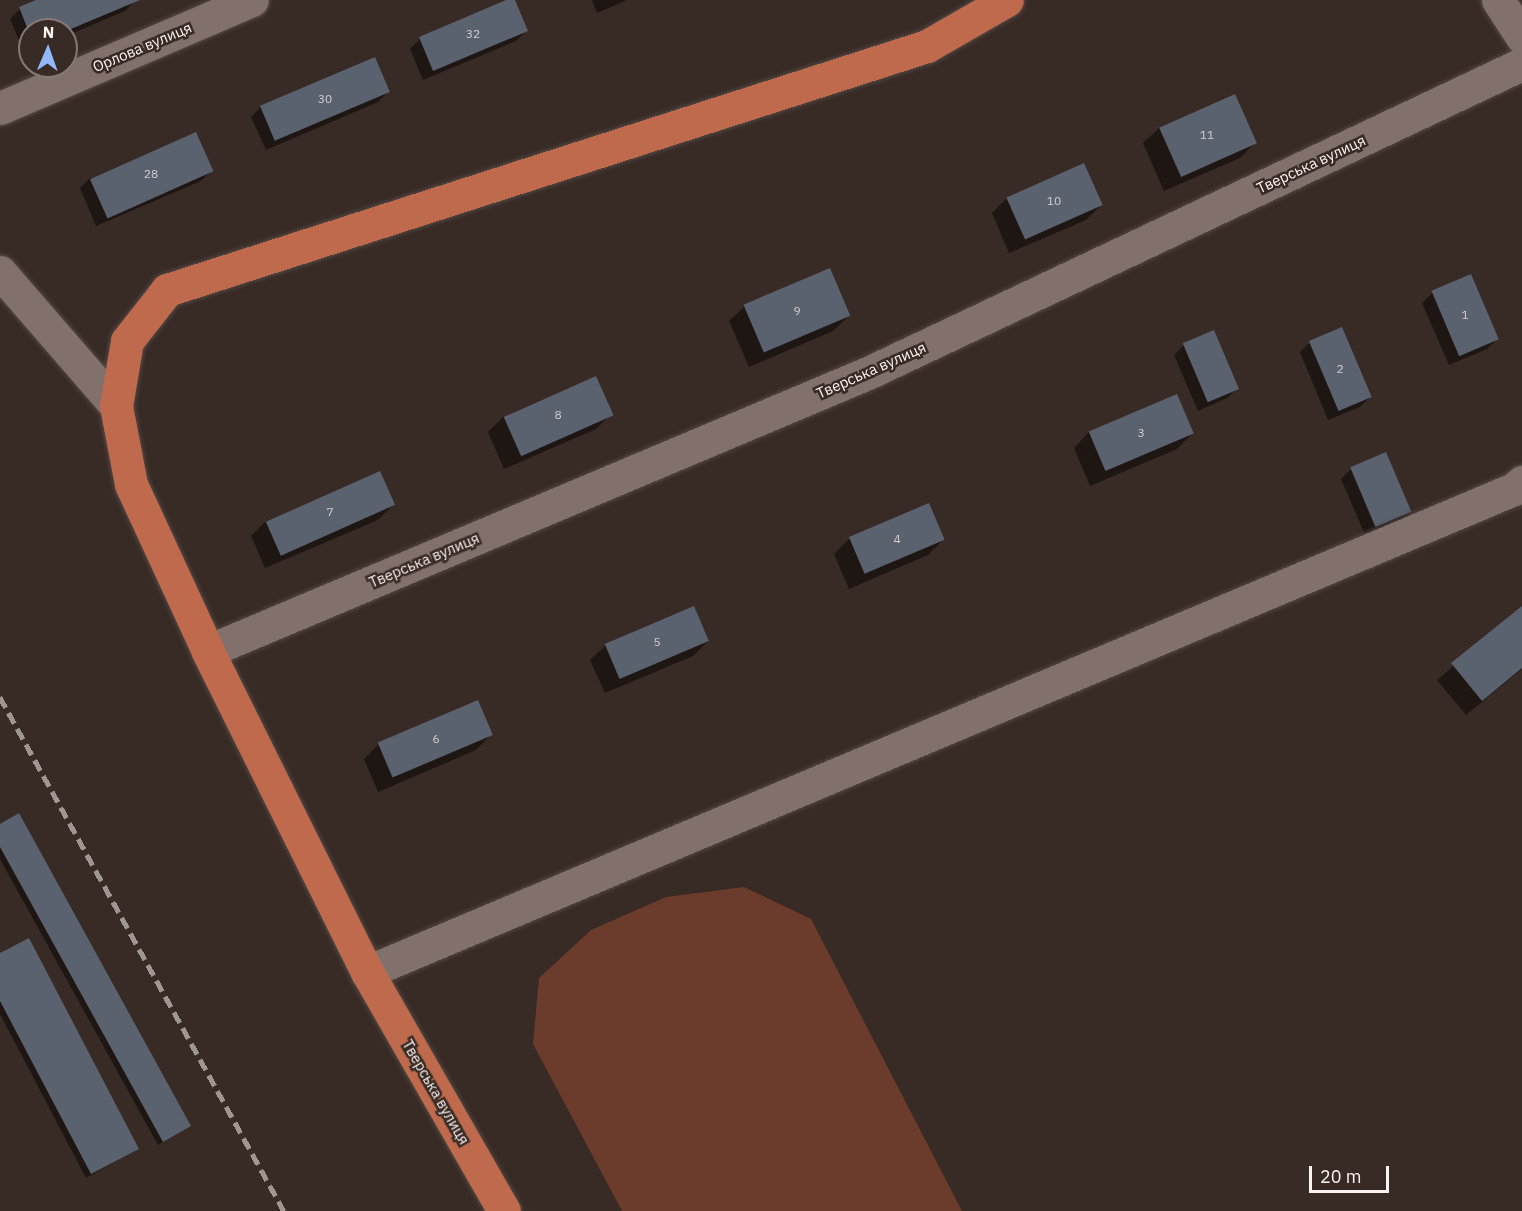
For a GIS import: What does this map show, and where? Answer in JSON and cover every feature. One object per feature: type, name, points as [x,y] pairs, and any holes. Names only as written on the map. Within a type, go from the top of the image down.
[{"type":"main road","name":"Тверська вулиця","points":[[504,1211],[368,972],[208,651],[131,484],[116,406],[127,341],[167,290],[927,46],[1007,0]]},
{"type":"street","name":"Орлова вулиця","points":[[0,108],[252,0]]},
{"type":"street","points":[[1498,0],[1522,37]]},
{"type":"street","name":"Тверська вулиця","points":[[208,651],[870,372],[1522,64]]},
{"type":"street","points":[[0,272],[116,406]]},
{"type":"street","points":[[368,972],[1514,489],[1522,482]]},
{"type":"shaded area","points":[[744,887],[811,919],[962,1211],[622,1211],[533,1044],[539,978],[591,930],[666,897]]},
{"type":"building","points":[[36,0],[140,0],[78,26],[78,18],[23,18],[19,7]]},
{"type":"building","points":[[506,0],[515,0],[528,31],[433,71],[419,37]]},
{"type":"building","points":[[375,57],[390,92],[275,141],[260,106]]},
{"type":"building","points":[[1235,94],[1257,143],[1181,177],[1159,128]]},
{"type":"building","points":[[196,132],[213,171],[108,218],[90,179]]},
{"type":"building","points":[[1084,163],[1103,205],[1025,240],[1006,198]]},
{"type":"building","points":[[830,268],[850,316],[764,353],[743,305]]},
{"type":"building","points":[[1471,274],[1499,339],[1459,356],[1431,291]]},
{"type":"building","points":[[1342,327],[1372,397],[1339,411],[1309,341]]},
{"type":"building","points":[[1214,330],[1239,389],[1208,402],[1183,343]]},
{"type":"building","points":[[596,376],[613,415],[521,456],[504,417]]},
{"type":"building","points":[[1177,394],[1194,434],[1105,471],[1089,432]]},
{"type":"building","points":[[1386,452],[1411,512],[1375,527],[1350,467]]},
{"type":"building","points":[[380,471],[395,505],[281,556],[266,522]]},
{"type":"building","points":[[929,503],[945,540],[865,574],[849,537]]},
{"type":"building","points":[[694,606],[709,641],[620,679],[605,644]]},
{"type":"building","points":[[1522,606],[1522,668],[1482,701],[1451,663]]},
{"type":"building","points":[[478,700],[493,735],[393,778],[378,743]]},
{"type":"building","points":[[19,813],[191,1126],[163,1142],[0,847],[0,824]]},
{"type":"building","points":[[29,938],[139,1149],[91,1174],[0,1001],[0,953]]},
{"type":"railway","points":[[0,697],[284,1211]]}]
